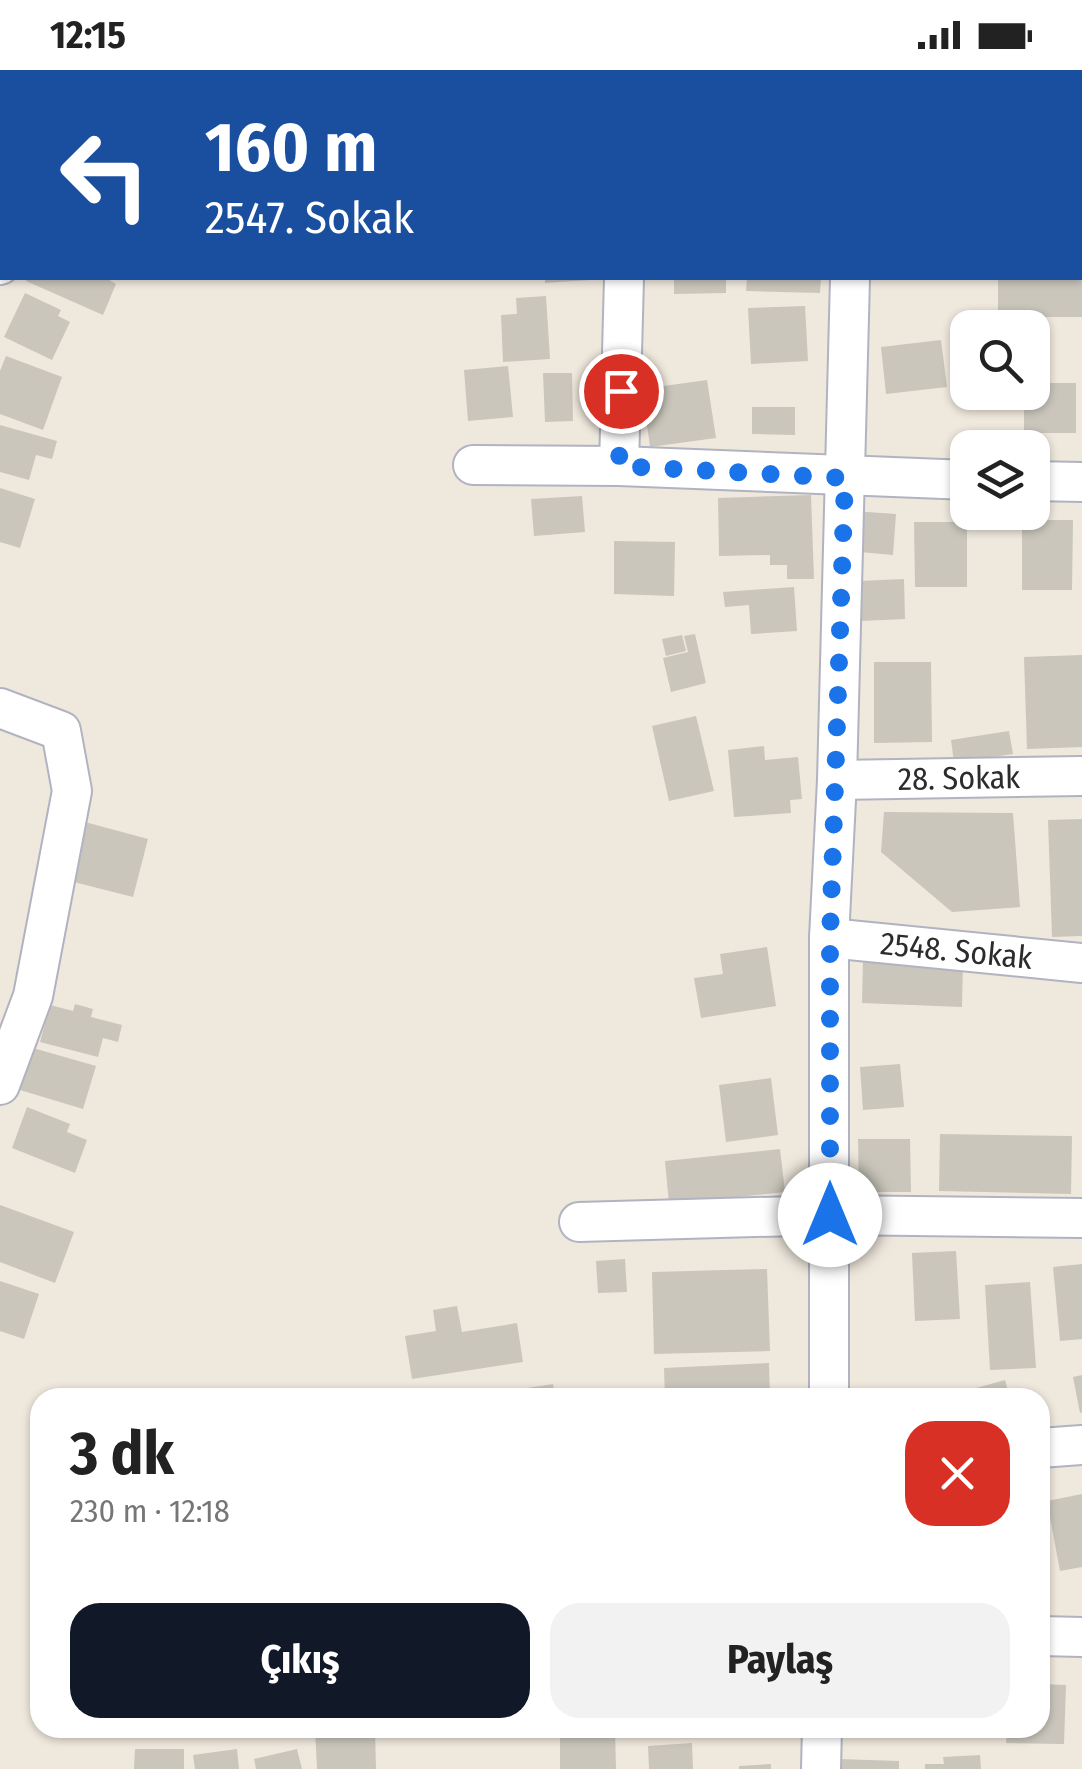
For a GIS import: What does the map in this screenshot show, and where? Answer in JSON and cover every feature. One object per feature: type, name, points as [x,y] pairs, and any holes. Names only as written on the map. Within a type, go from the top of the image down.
[{"type":"street","points":[[619,466],[624,280]]},
{"type":"street","points":[[829,1388],[830,938],[850,280]]},
{"type":"street","points":[[473,465],[619,466],[950,480]]},
{"type":"street","points":[[1050,482],[1082,482]]},
{"type":"street","points":[[0,708],[60,731],[72,792],[33,996],[0,1085]]},
{"type":"street","name":"28. Sokak","points":[[837,780],[1082,776]]},
{"type":"street","name":"2548. Sokak","points":[[830,938],[1082,962]]},
{"type":"street","points":[[579,1222],[830,1215],[1082,1218]]},
{"type":"street","points":[[1050,1447],[1082,1444]]},
{"type":"street","points":[[1050,1636],[1082,1637]]},
{"type":"street","points":[[821,1769],[822,1738]]},
{"type":"building","points":[[109,280],[116,284],[103,315],[26,281]]},
{"type":"building","points":[[545,280],[589,280],[545,283]]},
{"type":"building","points":[[674,280],[726,280],[726,293],[674,294]]},
{"type":"building","points":[[747,280],[821,280],[820,293],[746,291]]},
{"type":"building","points":[[998,280],[1082,280],[1082,317],[1050,317],[1050,310],[998,310]]},
{"type":"building","points":[[25,293],[61,310],[58,316],[70,322],[52,360],[4,337]]},
{"type":"building","points":[[546,296],[550,359],[503,362],[501,315],[517,314],[516,298]]},
{"type":"building","points":[[805,306],[808,361],[751,364],[748,308]]},
{"type":"building","points":[[941,340],[947,387],[886,394],[881,347]]},
{"type":"building","points":[[6,356],[62,377],[43,430],[0,414],[0,371]]},
{"type":"building","points":[[508,366],[513,417],[468,421],[464,370]]},
{"type":"building","points":[[543,373],[572,373],[573,421],[545,422]]},
{"type":"building","points":[[707,380],[716,438],[650,447],[642,389]]},
{"type":"building","points":[[1050,383],[1076,383],[1076,433],[1024,430],[1024,410],[1050,410]]},
{"type":"building","points":[[752,407],[795,407],[795,435],[752,434]]},
{"type":"building","points":[[0,425],[57,441],[52,459],[36,455],[29,480],[0,472]]},
{"type":"building","points":[[0,488],[35,499],[20,548],[0,542]]},
{"type":"building","points":[[811,495],[814,579],[787,579],[787,565],[770,565],[770,555],[719,556],[718,498]]},
{"type":"building","points":[[582,496],[585,532],[534,536],[531,499]]},
{"type":"building","points":[[853,511],[896,514],[893,555],[849,551]]},
{"type":"building","points":[[1050,520],[1073,520],[1072,590],[1022,590],[1022,530],[1050,530]]},
{"type":"building","points":[[914,522],[950,522],[950,530],[967,530],[967,587],[915,587]]},
{"type":"building","points":[[614,541],[675,542],[674,596],[614,594]]},
{"type":"building","points":[[904,579],[905,619],[860,621],[859,581]]},
{"type":"building","points":[[794,587],[797,631],[751,634],[749,605],[725,607],[723,592]]},
{"type":"building","points":[[695,634],[706,683],[671,692],[663,658],[688,652],[684,636]]},
{"type":"building","points":[[682,635],[686,651],[666,656],[662,639]]},
{"type":"building","points":[[1082,655],[1082,747],[1027,749],[1024,657]]},
{"type":"building","points":[[874,662],[931,662],[932,742],[874,743]]},
{"type":"building","points":[[696,716],[714,791],[669,801],[652,726]]},
{"type":"building","points":[[1009,731],[1013,754],[954,763],[951,740]]},
{"type":"building","points":[[764,746],[765,760],[798,757],[802,799],[790,800],[791,813],[734,817],[728,750]]},
{"type":"building","points":[[884,812],[1013,813],[1020,907],[952,912],[881,852]]},
{"type":"building","points":[[1082,819],[1082,936],[1052,937],[1048,820]]},
{"type":"building","points":[[85,822],[148,839],[133,897],[70,881]]},
{"type":"building","points":[[767,947],[776,1006],[701,1018],[694,978],[723,974],[720,954]]},
{"type":"building","points":[[863,959],[963,962],[962,1007],[862,1003]]},
{"type":"building","points":[[75,1004],[93,1009],[91,1017],[122,1025],[118,1042],[103,1038],[98,1057],[40,1042],[50,1005],[73,1011]]},
{"type":"building","points":[[33,1048],[96,1066],[83,1109],[20,1090]]},
{"type":"building","points":[[900,1064],[904,1107],[863,1110],[860,1067]]},
{"type":"building","points":[[771,1078],[778,1135],[726,1142],[719,1085]]},
{"type":"building","points":[[27,1107],[70,1124],[67,1132],[87,1140],[75,1173],[12,1148]]},
{"type":"building","points":[[940,1134],[1072,1136],[1071,1194],[939,1191]]},
{"type":"building","points":[[858,1139],[910,1139],[911,1192],[859,1192]]},
{"type":"building","points":[[780,1149],[785,1192],[669,1204],[665,1161]]},
{"type":"building","points":[[0,1205],[74,1232],[55,1283],[0,1262]]},
{"type":"building","points":[[956,1251],[960,1319],[915,1321],[912,1253]]},
{"type":"building","points":[[625,1259],[627,1292],[598,1293],[596,1261]]},
{"type":"building","points":[[1082,1264],[1082,1339],[1060,1341],[1053,1267]]},
{"type":"building","points":[[767,1269],[770,1351],[654,1354],[652,1272]]},
{"type":"building","points":[[0,1281],[39,1294],[24,1339],[0,1331]]},
{"type":"building","points":[[1030,1282],[1036,1368],[990,1370],[985,1285]]},
{"type":"building","points":[[457,1306],[462,1332],[517,1323],[523,1362],[412,1379],[405,1336],[436,1331],[433,1310]]},
{"type":"building","points":[[769,1363],[770,1388],[665,1388],[664,1368]]},
{"type":"building","points":[[1082,1375],[1082,1412],[1080,1413],[1073,1377]]},
{"type":"building","points":[[1005,1380],[1007,1388],[976,1388]]},
{"type":"building","points":[[1082,1494],[1082,1567],[1060,1571],[1050,1500]]},
{"type":"building","points":[[1050,1684],[1066,1685],[1064,1744],[1006,1743],[1006,1738],[1050,1738]]},
{"type":"building","points":[[315,1738],[375,1738],[376,1769],[317,1769]]},
{"type":"building","points":[[560,1738],[615,1738],[616,1769],[560,1769]]},
{"type":"building","points":[[692,1743],[693,1769],[649,1769],[648,1746]]},
{"type":"building","points":[[135,1749],[184,1749],[184,1769],[134,1769]]},
{"type":"building","points":[[237,1749],[239,1769],[195,1769],[193,1755]]},
{"type":"building","points":[[297,1749],[302,1769],[256,1769],[254,1759]]},
{"type":"building","points":[[980,1755],[981,1769],[925,1769],[925,1764],[944,1764],[943,1757]]},
{"type":"building","points":[[839,1759],[899,1761],[899,1769],[839,1769]]},
{"type":"building","points":[[771,1764],[771,1769],[739,1769],[739,1766]]},
{"type":"route","points":[[621,391],[619,466],[845,478],[830,938],[830,1215]]}]
